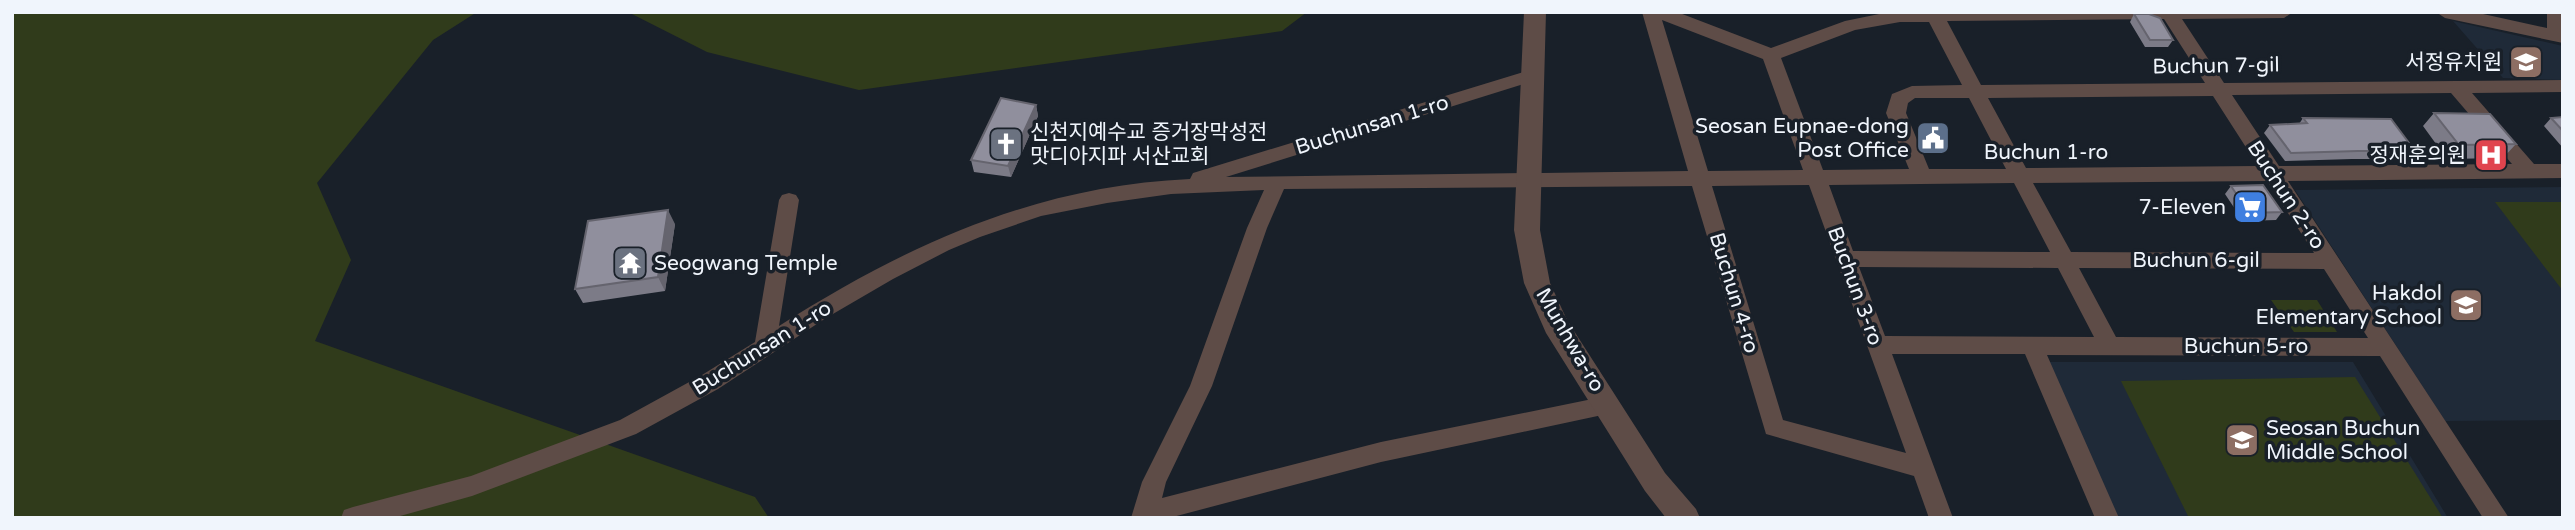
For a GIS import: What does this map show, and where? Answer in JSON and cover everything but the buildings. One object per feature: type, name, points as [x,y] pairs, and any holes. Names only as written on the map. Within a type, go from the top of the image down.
[{"type":"street","name":"Munhwa-ro","points":[[1535,12],[1527,230],[1537,283],[1556,325],[1655,482],[1685,518]]},
{"type":"street","name":"Buchun 4-ro","points":[[1651,12],[1774,427],[1922,468]]},
{"type":"street","points":[[1659,12],[1771,55],[1867,20],[1934,14],[2284,12]]},
{"type":"street","points":[[2445,12],[2559,36],[2556,12]]},
{"type":"street","name":"Buchun 2-ro","points":[[2169,13],[2497,518]]},
{"type":"street","points":[[1934,14],[2110,346]]},
{"type":"street","name":"Buchun 3-ro","points":[[1771,55],[1941,518]]},
{"type":"street","name":"Buchunsan 1-ro","points":[[1171,187],[1533,75]]},
{"type":"street","name":"Buchun 7-gil","points":[[1922,176],[1896,113],[1897,102],[1912,92],[2563,86]]},
{"type":"street","points":[[2456,87],[2529,171]]},
{"type":"street","name":"Buchun 1-ro","points":[[1529,179],[2563,171]]},
{"type":"street","name":"Buchunsan 1-ro","points":[[353,518],[472,486],[628,427],[710,382],[818,312],[913,258],[972,232],[1039,209],[1171,187],[1277,182],[1529,179]]},
{"type":"street","name":"Buchunsan 1-ro","points":[[1145,515],[1154,482],[1201,386],[1257,229],[1277,182]]},
{"type":"street","points":[[765,346],[789,200]]},
{"type":"street","name":"Buchun 6-gil","points":[[1846,259],[2328,261]]},
{"type":"street","name":"Buchun 5-ro","points":[[1877,345],[2383,346]]},
{"type":"street","points":[[2032,345],[2107,518]]},
{"type":"street","points":[[1145,515],[1381,452],[1607,405]]},
{"type":"shaded area","name":"서정유치원","points":[[2453,21],[2563,46],[2563,80],[2503,78]]},
{"type":"shaded area","name":"Hakdol Elementary School","points":[[2563,187],[2563,420],[2445,421],[2295,190]]},
{"type":"shaded area","name":"Seosan Buchun Middle School","points":[[2049,362],[2353,362],[2448,518],[2116,518]]},
{"type":"green space","points":[[12,12],[477,12],[433,40],[317,183],[351,260],[315,341],[755,497],[769,518],[12,518]]},
{"type":"green space","points":[[628,12],[1307,12],[1282,31],[859,90],[707,52]]},
{"type":"green space","points":[[2495,202],[2563,202],[2563,291]]},
{"type":"green space","points":[[2271,300],[2317,300],[2337,332],[2294,332]]},
{"type":"green space","name":"Seosan Buchun Middle School","points":[[2355,377],[2443,518],[2189,518],[2121,381]]},
{"type":"place","name":"서정유치원","points":[[2526,62]]},
{"type":"place","name":"Seosan Eupnae-dong Post Office","points":[[1933,138]]},
{"type":"place","name":"신천지예수교 증거장막성전 맛디아지파 서산교회","points":[[1006,144]]},
{"type":"place","name":"정재훈의원","points":[[2491,155]]},
{"type":"place","name":"7-Eleven","points":[[2250,207]]},
{"type":"place","name":"Seogwang Temple","points":[[630,263]]},
{"type":"place","name":"Hakdol Elementary School","points":[[2466,305]]},
{"type":"place","name":"Seosan Buchun Middle School","points":[[2242,440]]}]
